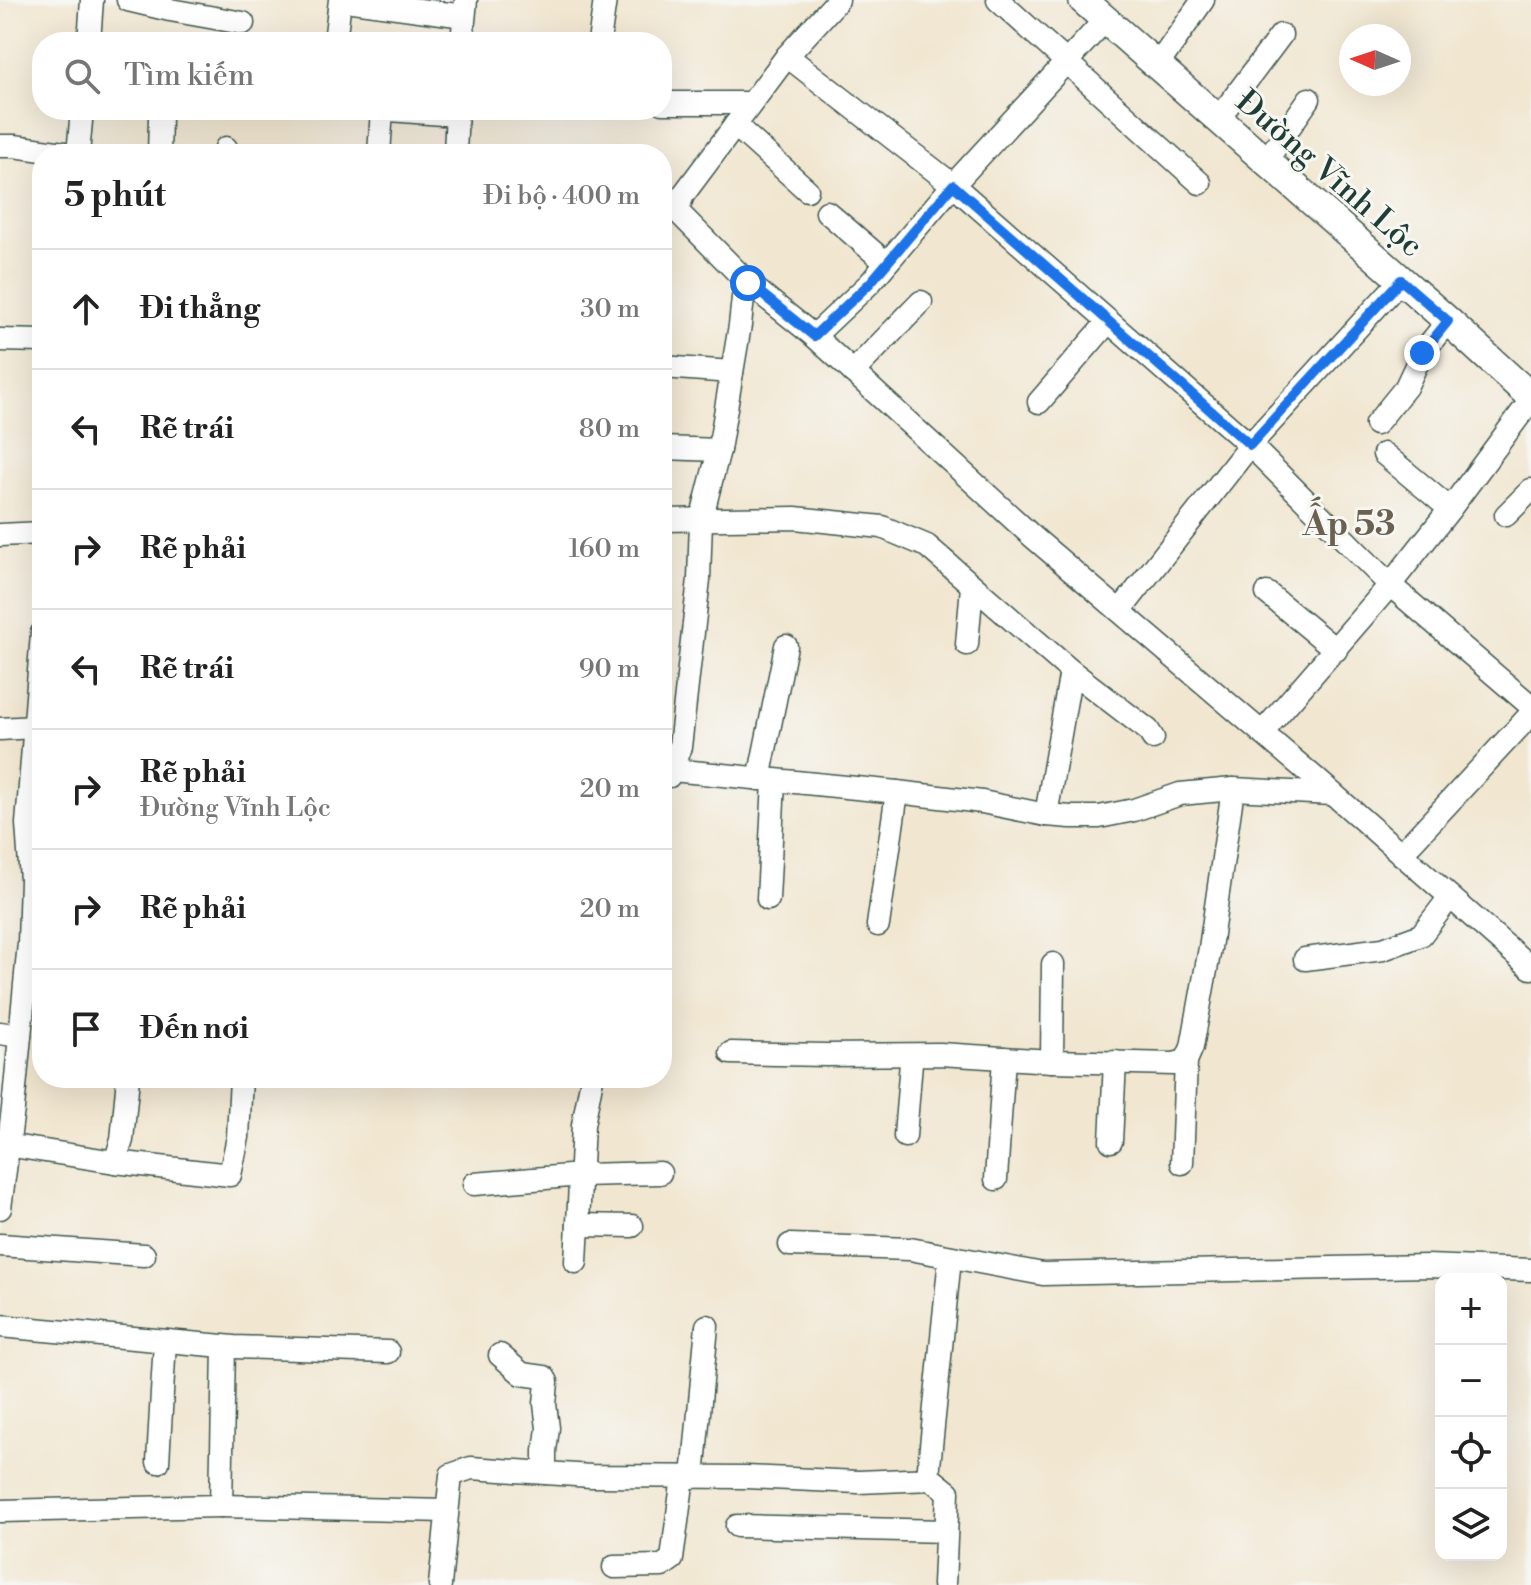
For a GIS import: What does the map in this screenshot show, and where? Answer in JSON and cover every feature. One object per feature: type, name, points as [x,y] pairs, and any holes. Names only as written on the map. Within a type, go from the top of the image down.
[{"type":"main road","name":"Đường Vĩnh Lộc","points":[[1083,0],[1448,321],[1531,399]]},
{"type":"street","points":[[90,32],[92,0]]},
{"type":"street","points":[[128,0],[243,23]]},
{"type":"street","points":[[337,32],[343,0],[465,8],[463,32]]},
{"type":"street","points":[[600,32],[605,0]]},
{"type":"street","points":[[838,0],[787,56],[751,103],[683,195],[677,211],[748,283],[814,336],[1033,537],[1531,968]]},
{"type":"street","points":[[998,0],[1200,183]]},
{"type":"street","points":[[1157,66],[1203,0]]},
{"type":"street","points":[[814,336],[870,283],[953,185],[1105,20]]},
{"type":"street","points":[[1218,119],[1281,35]]},
{"type":"street","points":[[787,56],[953,185],[1250,445],[1390,585],[1531,706]]},
{"type":"street","points":[[1266,161],[1309,99]]},
{"type":"street","points":[[672,103],[751,103]]},
{"type":"street","points":[[79,144],[81,120]]},
{"type":"street","points":[[159,144],[160,120]]},
{"type":"street","points":[[380,144],[381,120]]},
{"type":"street","points":[[455,144],[456,120]]},
{"type":"street","points":[[735,125],[807,190]]},
{"type":"street","points":[[0,146],[32,149]]},
{"type":"street","points":[[672,207],[680,201]]},
{"type":"street","points":[[827,212],[886,263]]},
{"type":"street","points":[[1120,611],[1250,445],[1401,280]]},
{"type":"street","points":[[672,763],[680,747],[699,579],[701,520],[719,450],[748,283]]},
{"type":"street","points":[[853,372],[921,302]]},
{"type":"street","points":[[1376,424],[1406,387],[1422,353],[1448,321]]},
{"type":"street","points":[[1039,402],[1108,322]]},
{"type":"street","points":[[0,340],[32,341]]},
{"type":"street","points":[[672,368],[732,372]]},
{"type":"street","points":[[1262,733],[1390,585],[1531,399]]},
{"type":"street","points":[[672,448],[719,450]]},
{"type":"street","points":[[1384,454],[1450,509]]},
{"type":"street","points":[[1506,515],[1531,490]]},
{"type":"street","points":[[672,520],[795,518],[882,527],[927,546],[1071,671],[1148,730],[1153,738]]},
{"type":"street","points":[[0,535],[32,533]]},
{"type":"street","points":[[967,644],[972,586]]},
{"type":"street","points":[[1267,593],[1336,650]]},
{"type":"street","points":[[768,899],[767,780],[786,646]]},
{"type":"street","points":[[1046,815],[1071,671]]},
{"type":"street","points":[[1401,854],[1531,714]]},
{"type":"street","points":[[0,729],[32,727]]},
{"type":"street","points":[[32,755],[27,824],[32,893]]},
{"type":"street","points":[[672,773],[897,792],[982,802],[1046,815],[1099,817],[1134,810],[1180,794],[1233,789],[1333,794]]},
{"type":"street","points":[[1182,1163],[1186,1061],[1192,1047],[1210,948],[1233,789]]},
{"type":"street","points":[[878,925],[897,792]]},
{"type":"street","points":[[1305,959],[1383,949],[1421,935],[1450,897]]},
{"type":"street","points":[[0,1208],[10,1034],[32,958]]},
{"type":"street","points":[[1052,1061],[1053,964]]},
{"type":"street","points":[[731,1053],[940,1054],[1174,1064],[1186,1061]]},
{"type":"street","points":[[905,1136],[910,1055]]},
{"type":"street","points":[[996,1179],[1004,1058]]},
{"type":"street","points":[[1111,1141],[1115,1062]]},
{"type":"street","points":[[115,1162],[122,1140],[127,1088]]},
{"type":"street","points":[[4,1145],[230,1175],[238,1137],[240,1088]]},
{"type":"street","points":[[576,1262],[583,1125],[590,1088]]},
{"type":"street","points":[[474,1184],[581,1175],[660,1173]]},
{"type":"street","points":[[578,1225],[632,1226]]},
{"type":"street","points":[[0,1245],[144,1255]]},
{"type":"street","points":[[790,1245],[910,1249],[1043,1274],[1427,1266],[1531,1270]]},
{"type":"street","points":[[944,1585],[948,1492],[928,1476],[950,1258]]},
{"type":"street","points":[[0,1326],[224,1347],[388,1352]]},
{"type":"street","points":[[614,1567],[662,1566],[672,1559],[688,1477],[707,1326]]},
{"type":"street","points":[[158,1462],[165,1341]]},
{"type":"street","points":[[221,1506],[224,1347]]},
{"type":"street","points":[[500,1355],[522,1374],[544,1377],[547,1382],[545,1473]]},
{"type":"street","points":[[440,1585],[451,1475],[471,1468],[591,1476],[858,1482],[932,1479]]},
{"type":"street","points":[[0,1511],[221,1506],[447,1511]]},
{"type":"street","points":[[737,1526],[946,1531]]},
{"type":"district","name":"Ấp 53","points":[[1349,523]]},
{"type":"route","points":[[748,283],[814,336],[870,283],[953,185],[1250,445],[1401,280],[1448,321],[1422,353]]}]
